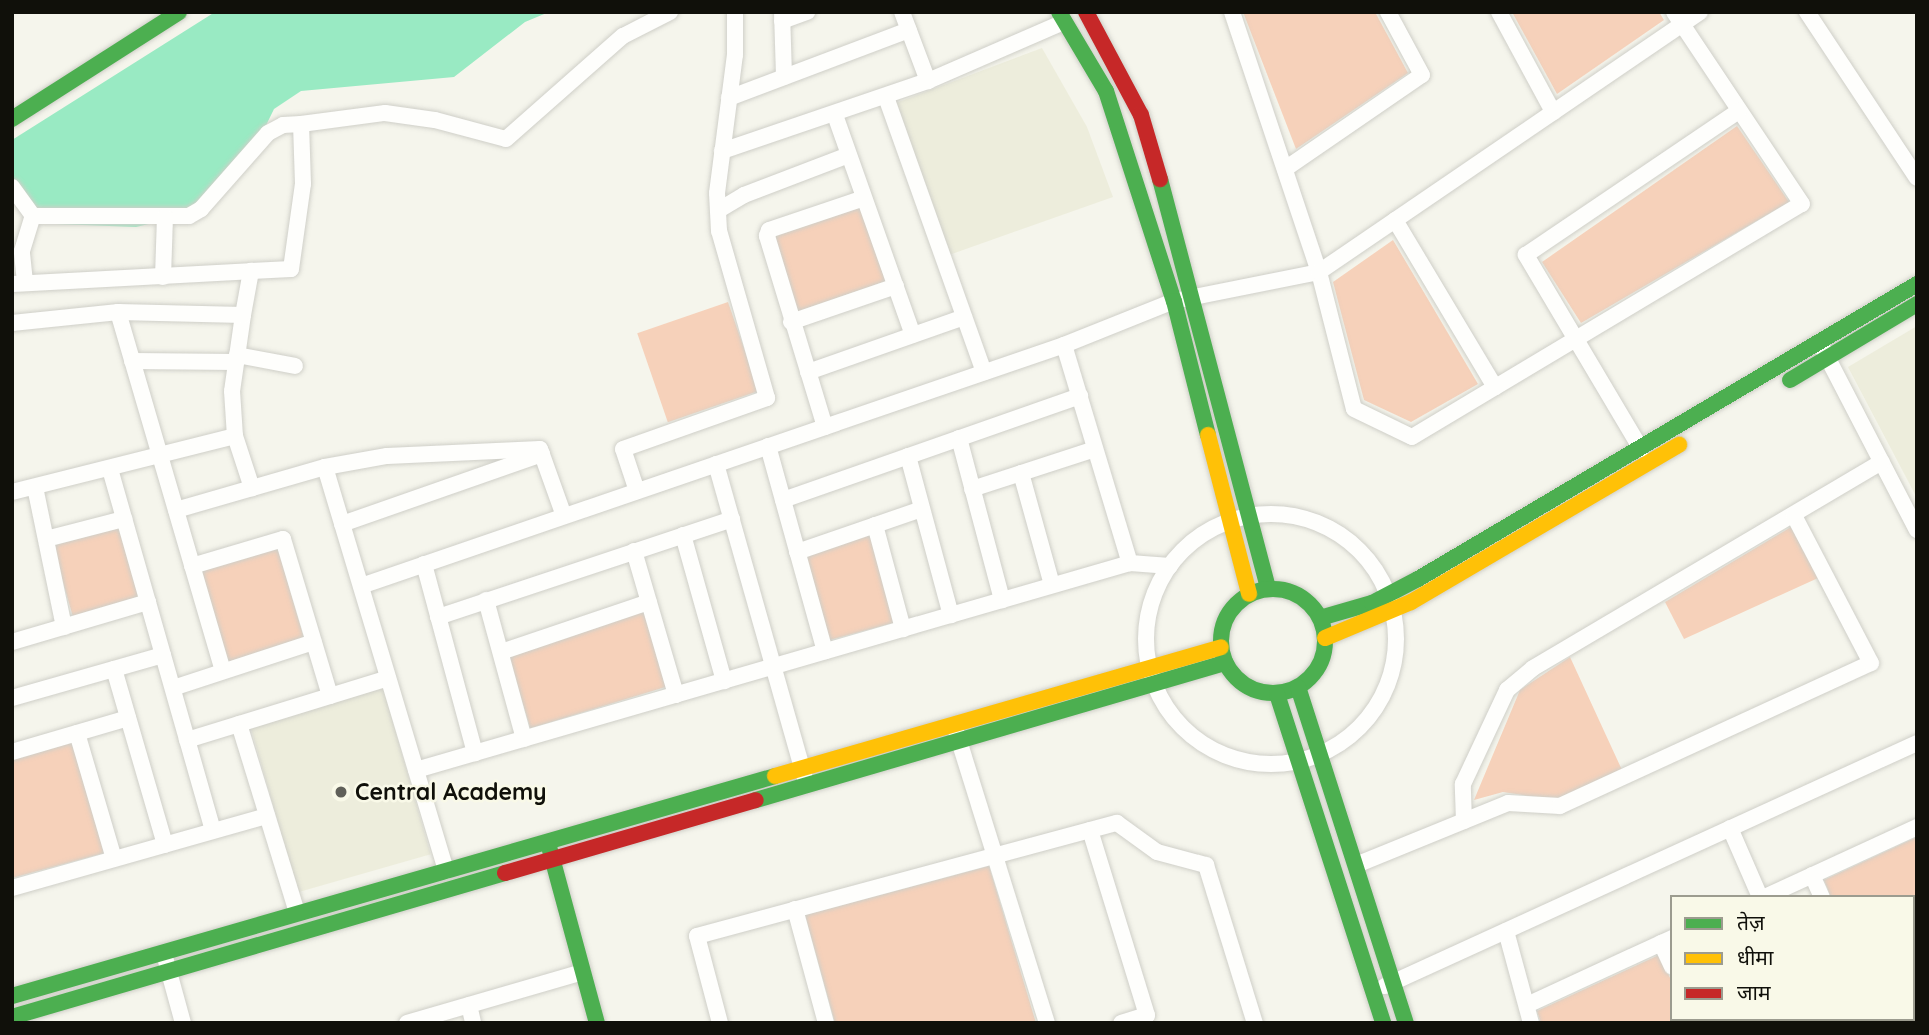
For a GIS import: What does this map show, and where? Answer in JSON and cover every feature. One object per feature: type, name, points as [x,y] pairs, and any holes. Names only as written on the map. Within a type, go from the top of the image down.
[{"type":"street","points":[[12,119],[154,19],[178,12]]},
{"type":"street","points":[[33,216],[189,216],[201,209],[268,133],[283,125],[385,113],[435,120],[506,139],[623,36],[651,16],[670,12]]},
{"type":"street","points":[[637,491],[623,449],[767,398],[719,231],[722,151],[735,12]]},
{"type":"street","points":[[784,77],[782,17],[807,12]]},
{"type":"street","points":[[902,12],[928,81]]},
{"type":"street","points":[[1086,12],[1141,115],[1195,299],[1268,589]]},
{"type":"street","points":[[1231,12],[1319,272],[1354,409],[1412,436],[1802,204],[1678,18]]},
{"type":"street","points":[[1284,170],[1422,75],[1388,12]]},
{"type":"street","points":[[1499,12],[1553,112]]},
{"type":"street","points":[[361,586],[1064,345],[1174,301],[1195,299],[1319,272],[1553,112],[1678,18],[1700,12]]},
{"type":"street","points":[[1807,12],[1917,178]]},
{"type":"street","points":[[722,151],[835,116],[928,81],[1061,17],[1106,91],[1174,301],[1249,594]]},
{"type":"street","points":[[729,97],[909,30]]},
{"type":"street","points":[[886,97],[984,372]]},
{"type":"street","points":[[1641,450],[1526,255],[1740,111]]},
{"type":"street","points":[[835,116],[913,335]]},
{"type":"street","points":[[33,216],[22,251],[19,283],[290,269],[303,184],[301,124]]},
{"type":"street","points":[[719,210],[744,195],[849,155]]},
{"type":"street","points":[[12,187],[33,216]]},
{"type":"street","points":[[825,426],[766,236],[769,230],[864,198]]},
{"type":"street","points":[[163,277],[164,216]]},
{"type":"street","points":[[1395,220],[1495,387]]},
{"type":"street","points":[[251,271],[232,391],[235,436],[252,488]]},
{"type":"street","points":[[1758,398],[1917,284]]},
{"type":"street","points":[[791,322],[896,286]]},
{"type":"street","points":[[1320,618],[1391,602],[1641,450],[1824,350],[1917,304]]},
{"type":"street","points":[[12,323],[118,312],[243,315]]},
{"type":"street","points":[[118,312],[223,671]]},
{"type":"street","points":[[807,372],[964,317]]},
{"type":"street","points":[[1064,345],[1130,563]]},
{"type":"street","points":[[1824,350],[1917,530]]},
{"type":"street","points":[[132,361],[237,358],[295,366]]},
{"type":"street","points":[[783,500],[1080,396]]},
{"type":"street","points":[[12,492],[160,457],[235,436]]},
{"type":"street","points":[[959,438],[1002,600]]},
{"type":"street","points":[[1325,638],[1689,440]]},
{"type":"street","points":[[768,446],[825,651]]},
{"type":"street","points":[[176,510],[325,467],[387,456],[540,449],[564,516]]},
{"type":"street","points":[[972,489],[1096,449]]},
{"type":"street","points":[[342,524],[542,454]]},
{"type":"street","points":[[908,456],[951,615]]},
{"type":"street","points":[[1464,821],[1463,784],[1507,690],[1533,668],[1882,462]]},
{"type":"street","points":[[716,464],[804,776]]},
{"type":"street","points":[[325,467],[446,870]]},
{"type":"street","points":[[110,469],[213,831]]},
{"type":"street","points":[[1021,473],[1052,585]]},
{"type":"street","points":[[35,487],[64,627]]},
{"type":"street","points":[[797,552],[922,509]]},
{"type":"street","points":[[1248,515],[1300,516],[1336,531],[1362,553],[1391,602],[1393,670],[1381,702],[1349,739],[1320,756],[1299,762],[1266,765],[1226,757],[1195,740],[1171,715],[1151,676],[1145,638],[1149,608],[1170,566],[1187,545],[1228,517],[1248,515]]},
{"type":"street","points":[[1356,865],[1508,803],[1560,806],[1871,663],[1794,516]]},
{"type":"street","points":[[46,539],[124,519]]},
{"type":"street","points":[[438,617],[732,519]]},
{"type":"street","points":[[875,525],[903,629]]},
{"type":"street","points":[[683,535],[724,681]]},
{"type":"street","points":[[192,566],[283,539],[330,696]]},
{"type":"street","points":[[634,551],[676,695]]},
{"type":"street","points":[[416,770],[1130,563],[1170,566]]},
{"type":"street","points":[[424,564],[475,753]]},
{"type":"street","points":[[1268,589],[1297,595],[1320,618],[1325,638],[1319,666],[1298,687],[1277,694],[1248,688],[1223,655],[1226,616],[1249,594],[1268,589]]},
{"type":"street","points":[[486,600],[524,738]]},
{"type":"street","points":[[13,636],[64,627],[148,602]]},
{"type":"street","points":[[500,652],[649,602]]},
{"type":"street","points":[[173,688],[314,642]]},
{"type":"street","points":[[12,698],[163,655]]},
{"type":"street","points":[[12,1017],[550,849],[1223,655]]},
{"type":"street","points":[[114,669],[165,845]]},
{"type":"street","points":[[187,740],[388,678]]},
{"type":"street","points":[[1298,687],[1406,1023]]},
{"type":"street","points":[[1277,694],[1383,1023]]},
{"type":"street","points":[[12,752],[128,718]]},
{"type":"street","points":[[239,724],[297,913]]},
{"type":"street","points":[[956,732],[1047,1023]]},
{"type":"street","points":[[77,733],[114,859]]},
{"type":"street","points":[[1373,991],[1917,743]]},
{"type":"street","points":[[12,888],[267,816]]},
{"type":"street","points":[[720,1023],[697,936],[1117,822],[1157,852],[1206,866],[1255,1023]]},
{"type":"street","points":[[1767,895],[1917,827]]},
{"type":"street","points":[[1730,828],[1762,895]]},
{"type":"street","points":[[1090,830],[1147,1015],[1121,1023]]},
{"type":"street","points":[[12,996],[446,870],[550,849]]},
{"type":"street","points":[[550,849],[597,1023]]},
{"type":"street","points":[[1812,875],[1821,895]]},
{"type":"street","points":[[795,909],[826,1023]]},
{"type":"street","points":[[1506,930],[1531,1023]]},
{"type":"street","points":[[1527,1005],[1666,940],[1670,958]]},
{"type":"street","points":[[164,952],[183,1023]]},
{"type":"street","points":[[407,1023],[583,972]]},
{"type":"street","points":[[468,1005],[473,1023]]},
{"type":"shaded area","points":[[215,12],[549,12],[525,22],[454,77],[301,91],[274,109],[253,152],[200,212],[136,227],[28,223],[12,181],[12,140]]},
{"type":"shaded area","points":[[1243,12],[1375,12],[1408,73],[1296,149]]},
{"type":"shaded area","points":[[1512,12],[1659,12],[1664,20],[1557,94]]},
{"type":"shaded area","points":[[1042,48],[1087,127],[1113,197],[949,255],[896,103]]},
{"type":"shaded area","points":[[1737,126],[1789,202],[1581,323],[1542,262]]},
{"type":"shaded area","points":[[861,205],[887,281],[796,312],[770,236]]},
{"type":"shaded area","points":[[1393,240],[1478,384],[1411,422],[1364,400],[1333,282]]},
{"type":"shaded area","points":[[728,302],[759,391],[668,422],[637,333]]},
{"type":"shaded area","points":[[1917,326],[1917,498],[1848,367]]},
{"type":"shaded area","points":[[119,527],[139,598],[73,617],[53,546]]},
{"type":"shaded area","points":[[1791,527],[1818,578],[1684,639],[1665,602]]},
{"type":"shaded area","points":[[873,531],[897,622],[828,640],[803,550]]},
{"type":"shaded area","points":[[278,548],[304,640],[228,662],[201,570]]},
{"type":"shaded area","points":[[644,611],[667,687],[530,728],[507,653]]},
{"type":"shaded area","points":[[1570,657],[1622,770],[1555,800],[1503,792],[1474,800],[1520,690]]},
{"type":"shaded area","name":"Central Academy","points":[[383,688],[431,854],[298,892],[250,726]]},
{"type":"shaded area","points":[[73,740],[104,853],[12,878],[12,757]]},
{"type":"shaded area","points":[[1917,837],[1917,965],[1915,895],[1830,895],[1824,880]]},
{"type":"shaded area","points":[[989,866],[1036,1023],[835,1023],[805,915]]},
{"type":"shaded area","points":[[1659,955],[1670,978],[1670,1021],[1690,1021],[1541,1023],[1537,1011]]},
{"type":"traffic: fast","points":[[12,119],[179,12]]},
{"type":"traffic: fast","points":[[1059,12],[1106,91],[1174,301],[1208,435]]},
{"type":"traffic: fast","points":[[1160,179],[1268,589]]},
{"type":"traffic: fast","points":[[1320,618],[1372,603],[1418,579],[1917,284]]},
{"type":"traffic: fast","points":[[1790,380],[1917,304]]},
{"type":"traffic: fast","points":[[1273,589],[1293,593],[1310,604],[1321,621],[1325,641],[1321,661],[1310,678],[1293,689],[1273,693],[1253,689],[1236,678],[1225,661],[1221,641],[1225,621],[1236,604],[1253,593],[1273,589]]},
{"type":"traffic: fast","points":[[756,800],[1225,663]]},
{"type":"traffic: fast","points":[[1298,687],[1406,1023]]},
{"type":"traffic: fast","points":[[1277,694],[1383,1023]]},
{"type":"traffic: fast","points":[[12,996],[775,776]]},
{"type":"traffic: fast","points":[[548,843],[597,1023]]},
{"type":"traffic: fast","points":[[12,1017],[505,873]]},
{"type":"traffic: slow","points":[[1208,435],[1249,594]]},
{"type":"traffic: slow","points":[[1325,638],[1411,602],[1679,445]]},
{"type":"traffic: slow","points":[[775,776],[1221,647]]},
{"type":"traffic: jam","points":[[1086,12],[1141,115],[1160,179]]},
{"type":"traffic: jam","points":[[505,873],[756,800]]},
{"type":"place","name":"Central Academy","points":[[341,792]]}]
